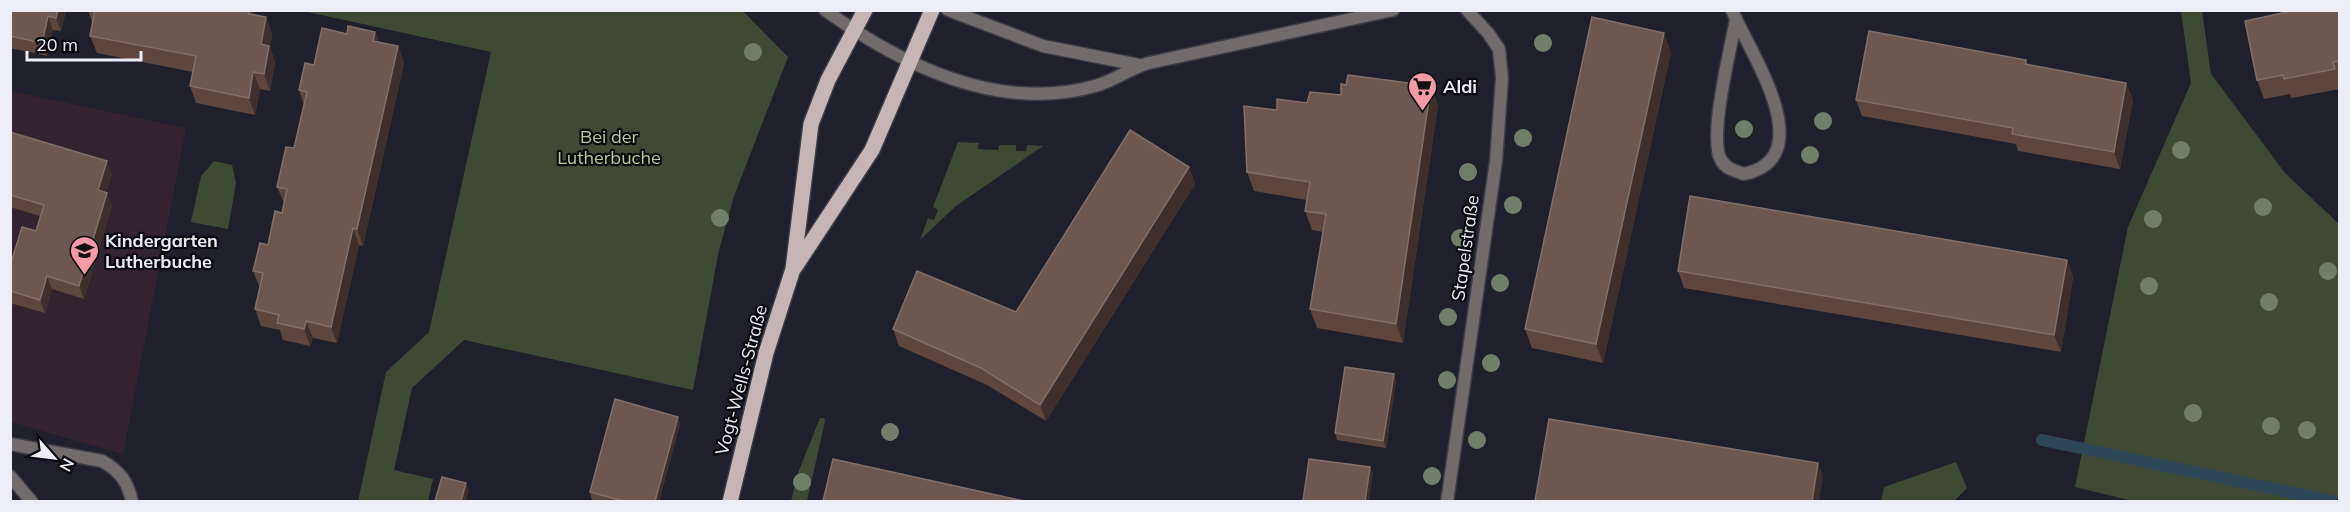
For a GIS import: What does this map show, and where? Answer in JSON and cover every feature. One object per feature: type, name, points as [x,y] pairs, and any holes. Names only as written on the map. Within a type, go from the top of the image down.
[{"type":"main road","name":"Vogt-Wells-Straße","points":[[730,501],[766,353],[793,269],[811,124],[828,80],[865,10]]},
{"type":"main road","name":"Vogt-Wells-Straße","points":[[793,269],[873,150],[932,10]]},
{"type":"street","points":[[825,10],[853,30],[909,62],[979,87],[1025,93],[1096,86],[1140,65],[1374,12],[1394,10]]},
{"type":"street","points":[[948,10],[1043,46],[1140,65]]},
{"type":"street","name":"Stapelstraße","points":[[1447,501],[1496,161],[1502,78],[1499,49],[1488,33],[1467,11]]},
{"type":"street","points":[[1734,15],[1777,108],[1781,130],[1775,155],[1766,165],[1744,174],[1725,166],[1719,158],[1716,129],[1734,15]]},
{"type":"street","points":[[10,444],[102,461],[124,478],[132,501]]},
{"type":"street","points":[[10,476],[32,501]]},
{"type":"shaded area","name":"Kindergarten Lutherbuche","points":[[10,91],[186,128],[123,454],[11,422]]},
{"type":"green space","name":"Bei der Lutherbuche","points":[[303,11],[743,11],[788,57],[734,196],[719,250],[693,390],[464,340],[412,388],[394,470],[433,479],[428,501],[358,501],[386,372],[429,332],[491,52]]},
{"type":"green space","points":[[2181,11],[2202,11],[2211,74],[2285,173],[2339,224],[2339,501],[2133,501],[2075,487],[2128,227],[2191,83]]},
{"type":"green space","points":[[958,142],[979,143],[978,149],[998,150],[999,145],[1016,145],[1016,151],[1026,151],[1027,145],[1043,146],[956,206],[920,240],[928,218],[934,220],[938,210],[933,207]]},
{"type":"green space","points":[[214,161],[232,165],[236,183],[228,229],[191,222],[201,176]]},
{"type":"green space","points":[[820,418],[824,418],[825,421],[807,501],[791,501],[798,473]]},
{"type":"green space","points":[[1956,462],[1967,488],[1954,501],[1881,501],[1884,487]]},
{"type":"building","points":[[10,10],[58,10],[56,18],[48,16],[42,43],[10,36]]},
{"type":"building","points":[[95,10],[250,10],[249,14],[266,17],[261,44],[269,46],[264,74],[253,72],[249,98],[190,86],[196,56],[90,36]]},
{"type":"building","points":[[2296,10],[2340,10],[2340,61],[2333,62],[2335,69],[2284,79],[2283,75],[2257,80],[2245,21]]},
{"type":"building","points":[[1592,17],[1664,33],[1596,344],[1525,329]]},
{"type":"building","points":[[348,26],[375,32],[373,41],[398,46],[357,229],[353,228],[331,327],[306,321],[304,329],[277,323],[279,315],[255,309],[263,273],[253,271],[260,243],[268,245],[275,211],[282,213],[287,189],[277,187],[286,147],[294,148],[307,92],[299,90],[305,63],[314,65],[322,28],[347,34]]},
{"type":"building","points":[[1869,31],[2026,60],[2025,64],[2126,83],[2114,152],[2012,134],[2013,128],[1856,100]]},
{"type":"building","points":[[1348,75],[1431,86],[1396,324],[1310,309],[1326,214],[1305,211],[1310,182],[1247,172],[1244,106],[1277,110],[1277,99],[1307,103],[1310,92],[1341,95],[1341,84],[1346,85]]},
{"type":"building","points":[[1130,130],[1189,167],[1040,405],[981,368],[893,329],[917,271],[1016,312]]},
{"type":"building","points":[[10,132],[107,161],[98,190],[107,193],[79,286],[47,276],[40,300],[10,291],[10,266],[22,227],[36,231],[44,205],[10,195]]},
{"type":"building","points":[[1690,196],[2067,260],[2054,335],[1678,271]]},
{"type":"building","points":[[1345,367],[1394,374],[1383,441],[1335,433]]},
{"type":"building","points":[[615,399],[678,417],[655,501],[623,501],[590,492]]},
{"type":"building","points":[[1549,419],[1818,463],[1812,501],[1535,501]]},
{"type":"building","points":[[833,459],[1024,501],[823,501]]},
{"type":"building","points":[[1309,459],[1370,467],[1365,501],[1303,501]]},
{"type":"building","points":[[442,477],[466,483],[461,501],[435,501]]},
{"type":"waterway","points":[[2042,440],[2337,502]]},
{"type":"place","name":"Aldi","points":[[1422,112]]},
{"type":"place","name":"Kindergarten Lutherbuche","points":[[84,276]]}]
